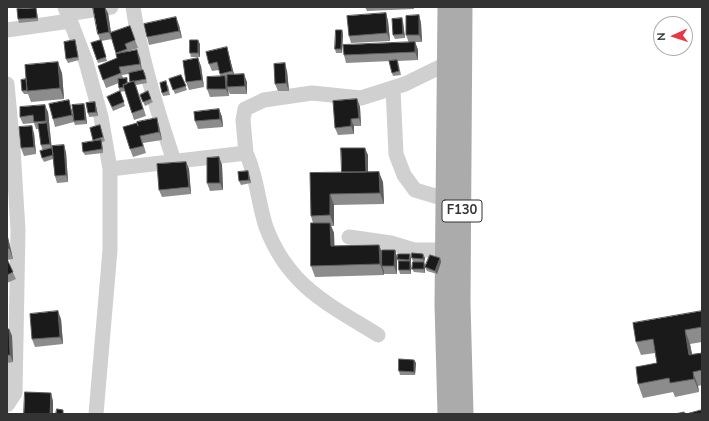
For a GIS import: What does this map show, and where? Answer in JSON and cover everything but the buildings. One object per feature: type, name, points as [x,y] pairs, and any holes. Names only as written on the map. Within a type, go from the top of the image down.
[{"type":"main road","name":"F130","points":[[447,7],[444,304],[447,414]]},
{"type":"main road","name":"F130","points":[[463,7],[461,303],[464,414]]},
{"type":"street","points":[[7,30],[94,8],[111,7]]},
{"type":"street","points":[[133,7],[154,98],[174,161]]},
{"type":"street","points":[[67,14],[86,62],[101,116],[110,168],[110,250],[96,414]]},
{"type":"street","points":[[378,335],[315,296],[296,278],[283,261],[266,227],[254,175],[246,153],[243,120],[245,109],[264,100],[312,93],[361,98],[405,84],[446,64]]},
{"type":"street","points":[[7,84],[13,149],[12,231],[15,393],[7,405]]},
{"type":"street","points":[[393,88],[396,154],[404,175],[415,190],[445,199]]},
{"type":"street","points":[[110,168],[246,153]]},
{"type":"street","points":[[349,236],[391,243],[414,250],[445,250]]}]
